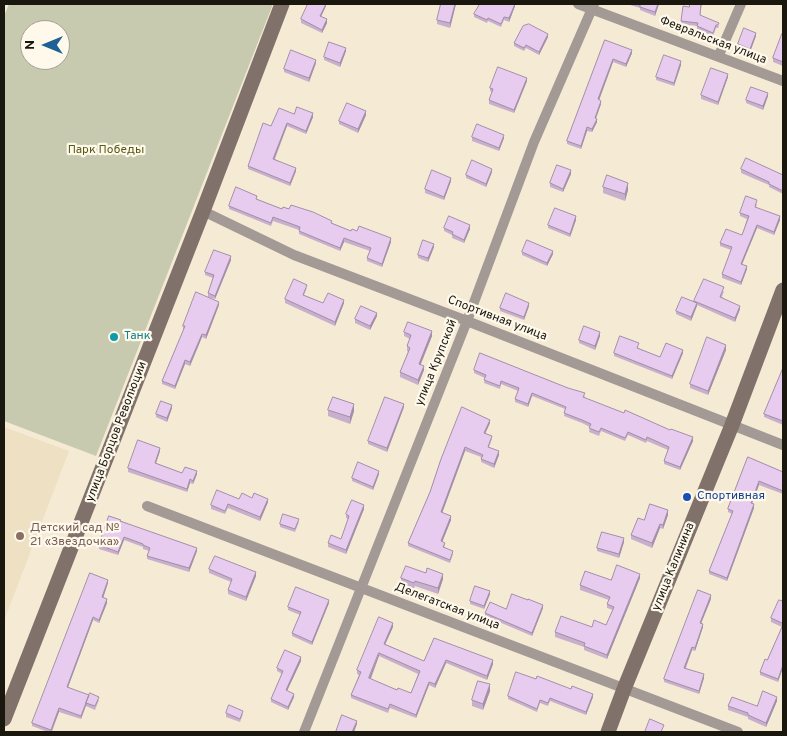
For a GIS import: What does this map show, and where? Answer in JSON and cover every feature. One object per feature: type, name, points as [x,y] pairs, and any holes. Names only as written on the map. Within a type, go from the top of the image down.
[{"type":"street","name":"улица Борцов Революции","points":[[4,719],[282,4]]},
{"type":"street","name":"Февральская улица","points":[[578,4],[593,7],[783,81]]},
{"type":"street","points":[[719,55],[741,4]]},
{"type":"street","name":"улица Крупской","points":[[304,732],[467,321],[534,142],[593,7]]},
{"type":"street","name":"Спортивная улица","points":[[203,211],[294,255],[783,445]]},
{"type":"street","name":"улица Калинина","points":[[608,732],[732,426],[783,290]]},
{"type":"street","name":"Делегатская улица","points":[[147,506],[738,732]]},
{"type":"shaded area","name":"Детский сад № 21 «Звездочка»","points":[[4,427],[69,451],[4,621]]},
{"type":"green space","name":"Парк Победы","points":[[9,4],[273,4],[96,456],[4,421],[4,16]]},
{"type":"building","points":[[308,4],[326,4],[320,16],[327,19],[322,30],[301,19]]},
{"type":"building","points":[[441,4],[455,4],[450,23],[437,20]]},
{"type":"building","points":[[480,4],[515,4],[509,18],[504,17],[501,24],[474,14]]},
{"type":"building","points":[[637,4],[658,4],[655,12],[640,7]]},
{"type":"building","points":[[690,4],[701,4],[700,15],[719,23],[716,25],[713,33],[697,26],[698,23],[681,21],[683,6],[689,7]]},
{"type":"building","points":[[529,24],[548,34],[539,52],[526,45],[524,48],[514,43],[523,26]]},
{"type":"building","points":[[744,28],[756,33],[750,49],[738,44]]},
{"type":"building","points":[[783,35],[783,62],[773,58]]},
{"type":"building","points":[[605,40],[632,50],[626,64],[613,59],[598,99],[601,101],[595,118],[597,119],[592,129],[587,127],[581,146],[567,141]]},
{"type":"building","points":[[329,42],[346,48],[340,63],[324,57]]},
{"type":"building","points":[[291,50],[316,60],[309,78],[284,69]]},
{"type":"building","points":[[664,55],[681,61],[674,83],[656,77]]},
{"type":"building","points":[[498,67],[527,78],[514,110],[489,100],[493,89],[490,88]]},
{"type":"building","points":[[711,68],[728,74],[718,102],[701,95]]},
{"type":"building","points":[[751,87],[768,93],[763,106],[746,100]]},
{"type":"building","points":[[347,103],[366,111],[358,129],[339,121]]},
{"type":"building","points":[[297,107],[313,113],[306,131],[287,123],[273,159],[296,168],[290,183],[248,166],[263,123],[271,126],[279,108],[294,114]]},
{"type":"building","points":[[477,124],[504,135],[499,148],[472,137]]},
{"type":"building","points":[[746,158],[783,175],[783,191],[741,169]]},
{"type":"building","points":[[472,160],[492,169],[486,184],[466,175]]},
{"type":"building","points":[[557,165],[571,170],[563,189],[550,183]]},
{"type":"building","points":[[432,170],[451,178],[444,197],[425,189]]},
{"type":"building","points":[[607,175],[628,183],[625,194],[603,187]]},
{"type":"building","points":[[236,187],[257,196],[256,199],[282,209],[283,207],[289,209],[291,205],[313,212],[332,221],[331,223],[351,231],[352,229],[357,231],[359,226],[391,238],[382,264],[367,258],[371,248],[344,238],[340,248],[299,231],[300,227],[273,217],[271,223],[229,206]]},
{"type":"building","points":[[746,196],[757,200],[755,207],[780,216],[774,232],[757,225],[741,264],[747,266],[741,282],[722,274],[732,247],[720,243],[726,229],[742,235],[749,216],[740,213]]},
{"type":"building","points":[[555,208],[576,216],[570,234],[548,225]]},
{"type":"building","points":[[449,216],[470,225],[464,240],[444,228]]},
{"type":"building","points":[[423,240],[434,244],[428,258],[418,255]]},
{"type":"building","points":[[527,240],[553,251],[547,263],[522,252]]},
{"type":"building","points":[[214,250],[231,256],[215,296],[208,293],[214,275],[205,272]]},
{"type":"building","points":[[294,279],[307,285],[303,295],[323,303],[328,293],[344,300],[335,322],[285,299]]},
{"type":"building","points":[[704,279],[724,287],[720,297],[740,306],[735,318],[694,301]]},
{"type":"building","points":[[196,292],[219,302],[206,335],[202,334],[190,362],[185,360],[175,386],[162,381],[185,326],[183,326]]},
{"type":"building","points":[[506,293],[529,303],[524,317],[500,308]]},
{"type":"building","points":[[682,297],[697,303],[691,317],[676,311]]},
{"type":"building","points":[[361,306],[377,313],[370,326],[355,319]]},
{"type":"building","points":[[408,322],[432,331],[419,364],[424,366],[418,380],[400,372],[410,348],[407,346],[411,335],[404,332]]},
{"type":"building","points":[[584,326],[600,332],[595,346],[579,340]]},
{"type":"building","points":[[620,336],[639,343],[637,348],[660,357],[666,343],[683,350],[672,376],[614,353]]},
{"type":"building","points":[[707,337],[726,345],[708,391],[690,384]]},
{"type":"building","points":[[480,353],[585,393],[583,397],[624,413],[625,410],[670,430],[693,437],[680,467],[664,461],[669,447],[647,437],[646,440],[628,432],[625,438],[601,428],[599,432],[589,428],[591,424],[564,413],[566,407],[532,393],[528,404],[515,399],[519,388],[501,381],[500,386],[484,380],[486,375],[474,370]]},
{"type":"building","points":[[783,368],[783,421],[764,414]]},
{"type":"building","points":[[333,397],[354,404],[350,417],[328,410]]},
{"type":"building","points":[[385,397],[404,404],[387,448],[368,441]]},
{"type":"building","points":[[161,401],[172,405],[167,418],[156,414]]},
{"type":"building","points":[[462,407],[490,420],[484,433],[492,436],[488,447],[499,451],[494,464],[481,459],[483,455],[465,447],[441,512],[451,516],[441,541],[445,543],[443,547],[453,551],[450,560],[408,543],[430,492]]},
{"type":"building","points":[[138,440],[160,448],[155,463],[182,473],[185,467],[197,471],[193,481],[190,479],[187,489],[128,468]]},
{"type":"building","points":[[748,457],[783,472],[783,491],[759,481],[751,503],[754,504],[727,578],[709,571],[733,511],[728,509]]},
{"type":"building","points":[[358,462],[379,471],[373,487],[352,478]]},
{"type":"building","points":[[217,490],[239,499],[242,493],[252,498],[254,493],[268,499],[260,517],[228,504],[225,511],[211,505]]},
{"type":"building","points":[[352,500],[364,505],[346,550],[328,543],[331,535],[341,539],[349,516],[346,514]]},
{"type":"building","points":[[650,504],[668,510],[663,525],[660,524],[652,543],[631,535],[638,518],[644,520]]},
{"type":"building","points":[[283,514],[299,519],[295,529],[280,524]]},
{"type":"building","points":[[109,516],[197,548],[189,568],[147,556],[150,548],[124,537],[118,552],[99,545]]},
{"type":"building","points":[[602,532],[624,538],[619,554],[597,548]]},
{"type":"building","points":[[215,556],[256,572],[246,597],[228,590],[232,579],[209,569]]},
{"type":"building","points":[[617,565],[640,574],[607,655],[584,646],[585,643],[555,632],[561,616],[592,627],[594,620],[606,625],[614,607],[607,604],[610,597],[580,585],[585,571],[611,580]]},
{"type":"building","points":[[406,566],[426,573],[427,568],[443,574],[438,588],[401,578]]},
{"type":"building","points":[[90,573],[108,580],[102,597],[107,599],[99,620],[93,617],[67,687],[89,695],[81,716],[59,708],[51,730],[32,723]]},
{"type":"building","points":[[475,586],[490,591],[484,606],[470,601]]},
{"type":"building","points":[[296,587],[329,600],[312,642],[292,633],[301,612],[288,607]]},
{"type":"building","points":[[698,590],[711,595],[700,623],[703,624],[695,648],[692,647],[684,668],[704,674],[699,691],[664,679]]},
{"type":"building","points":[[512,594],[543,605],[532,633],[485,613],[490,602],[506,609]]},
{"type":"building","points":[[779,600],[783,601],[782,623],[771,618]]},
{"type":"building","points":[[379,617],[393,623],[384,644],[424,661],[434,638],[493,660],[487,676],[446,660],[435,684],[429,682],[416,715],[390,704],[388,709],[351,695],[361,672],[357,670]],"holes":[[[379,653],[420,671],[411,693],[398,688],[397,690],[369,678]]]},
{"type":"building","points":[[783,625],[783,665],[778,679],[760,672]]},
{"type":"building","points":[[285,650],[301,657],[286,690],[294,694],[288,707],[271,699],[283,671],[277,668]]},
{"type":"building","points":[[516,672],[536,679],[537,676],[571,689],[572,686],[593,694],[586,712],[550,698],[548,703],[540,700],[537,709],[508,696]]},
{"type":"building","points":[[478,681],[490,684],[483,704],[472,700]]},
{"type":"building","points":[[763,691],[777,697],[766,723],[748,715],[748,713],[728,706],[732,697],[757,706]]},
{"type":"building","points":[[90,693],[99,697],[95,706],[86,703]]},
{"type":"building","points":[[229,705],[243,711],[240,719],[226,713]]},
{"type":"building","points":[[342,715],[357,721],[352,732],[336,732]]},
{"type":"building","points":[[650,719],[664,725],[661,732],[645,732]]},
{"type":"place","name":"Танк","points":[[114,337]]},
{"type":"place","name":"Спортивная","points":[[687,497]]},
{"type":"place","name":"Детский сад № 21 «Звездочка»","points":[[20,536]]}]
